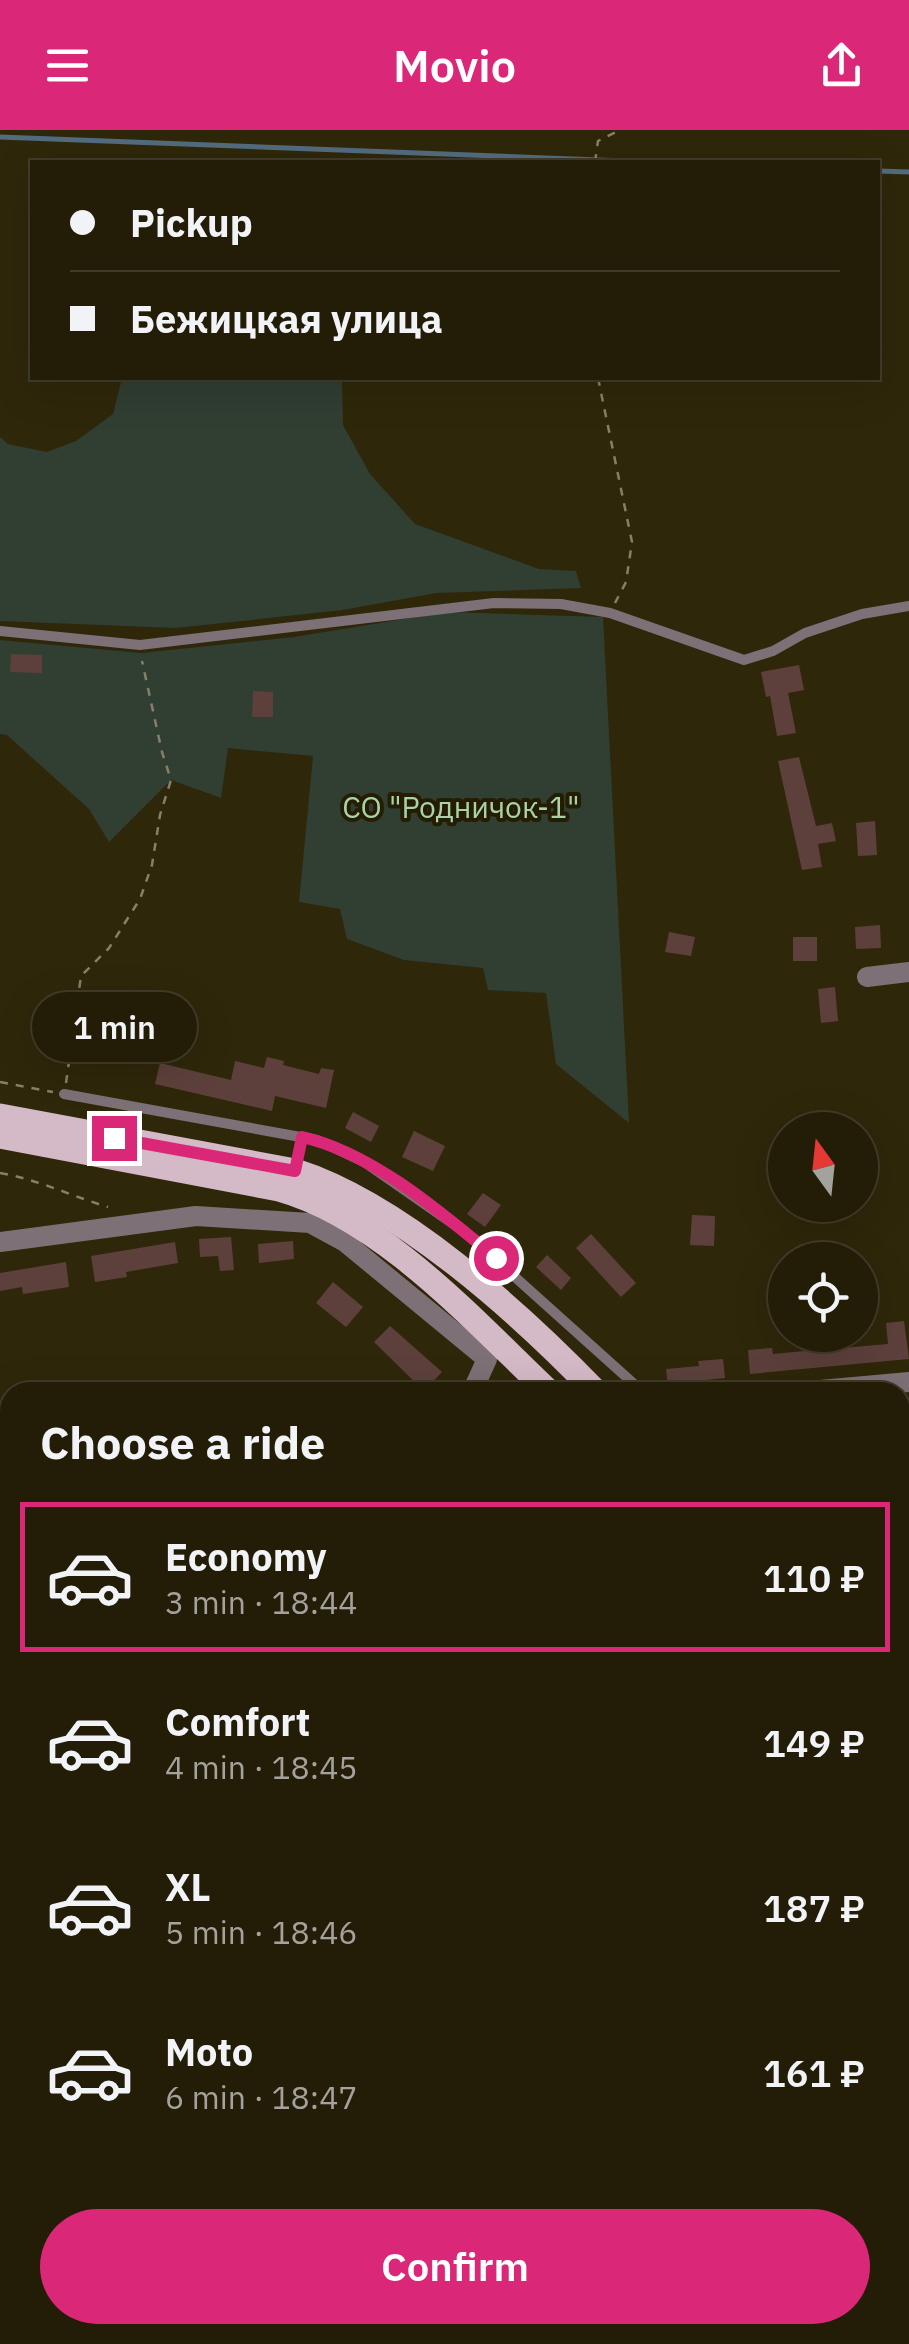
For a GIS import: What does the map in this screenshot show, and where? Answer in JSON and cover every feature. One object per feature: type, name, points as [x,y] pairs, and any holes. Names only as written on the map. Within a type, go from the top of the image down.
[{"type":"main road","points":[[0,1116],[295,1171],[326,1181],[396,1220],[504,1307],[585,1382]]},
{"type":"main road","points":[[0,1136],[279,1189],[323,1204],[346,1216],[440,1288],[539,1382]]},
{"type":"street","points":[[867,977],[909,972]]},
{"type":"street","points":[[0,1242],[196,1216],[310,1223],[344,1242],[487,1359],[477,1382]]},
{"type":"lane","points":[[0,631],[140,645],[494,603],[562,604],[610,613],[744,660],[773,652],[804,633],[862,614],[909,606]]},
{"type":"lane","points":[[64,1094],[329,1144],[364,1162],[438,1212],[496,1258],[632,1382]]},
{"type":"lane","points":[[295,1171],[302,1137]]},
{"type":"path","points":[[595,160],[598,141],[620,130]]},
{"type":"path","points":[[598,380],[632,542],[626,582],[610,613]]},
{"type":"path","points":[[0,1082],[64,1094],[82,976],[109,948],[140,899],[152,865],[160,815],[171,780],[140,645]]},
{"type":"path","points":[[0,1173],[42,1182],[64,1194],[122,1212],[135,1223]]},
{"type":"green space","points":[[122,380],[342,380],[343,425],[370,474],[415,524],[539,569],[576,571],[581,588],[436,593],[343,610],[176,628],[0,621],[0,437],[8,444],[47,452],[76,441],[113,414]]},
{"type":"green space","name":"СО \"Родничок-1\"","points":[[447,612],[603,617],[629,1123],[556,1064],[546,993],[488,990],[483,968],[404,960],[347,939],[340,909],[299,902],[313,756],[228,748],[221,798],[171,780],[109,842],[89,809],[7,735],[0,734],[0,640],[141,653],[294,637]]},
{"type":"building","points":[[11,654],[42,655],[42,673],[10,672]]},
{"type":"building","points":[[799,665],[804,690],[788,693],[796,733],[777,736],[761,672]]},
{"type":"building","points":[[253,691],[273,692],[273,717],[252,717]]},
{"type":"building","points":[[799,757],[816,826],[832,823],[836,841],[818,844],[822,867],[802,870],[778,761]]},
{"type":"building","points":[[875,821],[877,855],[858,856],[856,823]]},
{"type":"building","points":[[880,925],[881,948],[856,949],[855,927]]},
{"type":"building","points":[[669,932],[695,937],[691,956],[665,952]]},
{"type":"building","points":[[793,937],[817,937],[817,961],[793,961]]},
{"type":"building","points":[[835,987],[838,1021],[821,1023],[818,989]]},
{"type":"building","points":[[153,999],[182,1004],[177,1030],[148,1024]]},
{"type":"building","points":[[267,1057],[319,1074],[321,1068],[334,1070],[326,1108],[275,1096],[272,1111],[155,1084],[160,1063],[231,1080],[235,1061],[264,1068]]},
{"type":"building","points":[[353,1112],[379,1126],[371,1142],[345,1128]]},
{"type":"building","points":[[414,1131],[445,1146],[433,1171],[402,1157]]},
{"type":"building","points":[[483,1193],[501,1205],[485,1227],[467,1214]]},
{"type":"building","points":[[692,1215],[715,1216],[714,1246],[690,1245]]},
{"type":"building","points":[[591,1234],[636,1283],[621,1297],[576,1248]]},
{"type":"building","points":[[231,1237],[234,1270],[220,1271],[218,1256],[200,1257],[199,1239]]},
{"type":"building","points":[[293,1241],[294,1259],[259,1263],[258,1244]]},
{"type":"building","points":[[175,1242],[178,1263],[95,1282],[91,1256]]},
{"type":"building","points":[[547,1255],[571,1278],[561,1290],[536,1267]]},
{"type":"building","points":[[66,1262],[69,1287],[23,1294],[22,1287],[0,1291],[0,1273]]},
{"type":"building","points":[[333,1282],[363,1307],[346,1327],[316,1303]]},
{"type":"building","points":[[904,1321],[909,1359],[750,1374],[748,1350],[768,1348],[773,1354],[878,1352],[878,1345],[888,1344],[886,1323]]},
{"type":"building","points":[[390,1326],[442,1372],[433,1382],[415,1382],[374,1342]]},
{"type":"building","points":[[723,1359],[725,1378],[667,1382],[666,1369],[699,1366],[698,1361]]},
{"type":"waterway","points":[[0,137],[599,160]]},
{"type":"waterway","points":[[880,171],[909,172]]},
{"type":"route","points":[[114,1138],[295,1171],[302,1137],[317,1140],[364,1162],[423,1201],[496,1258]]}]
